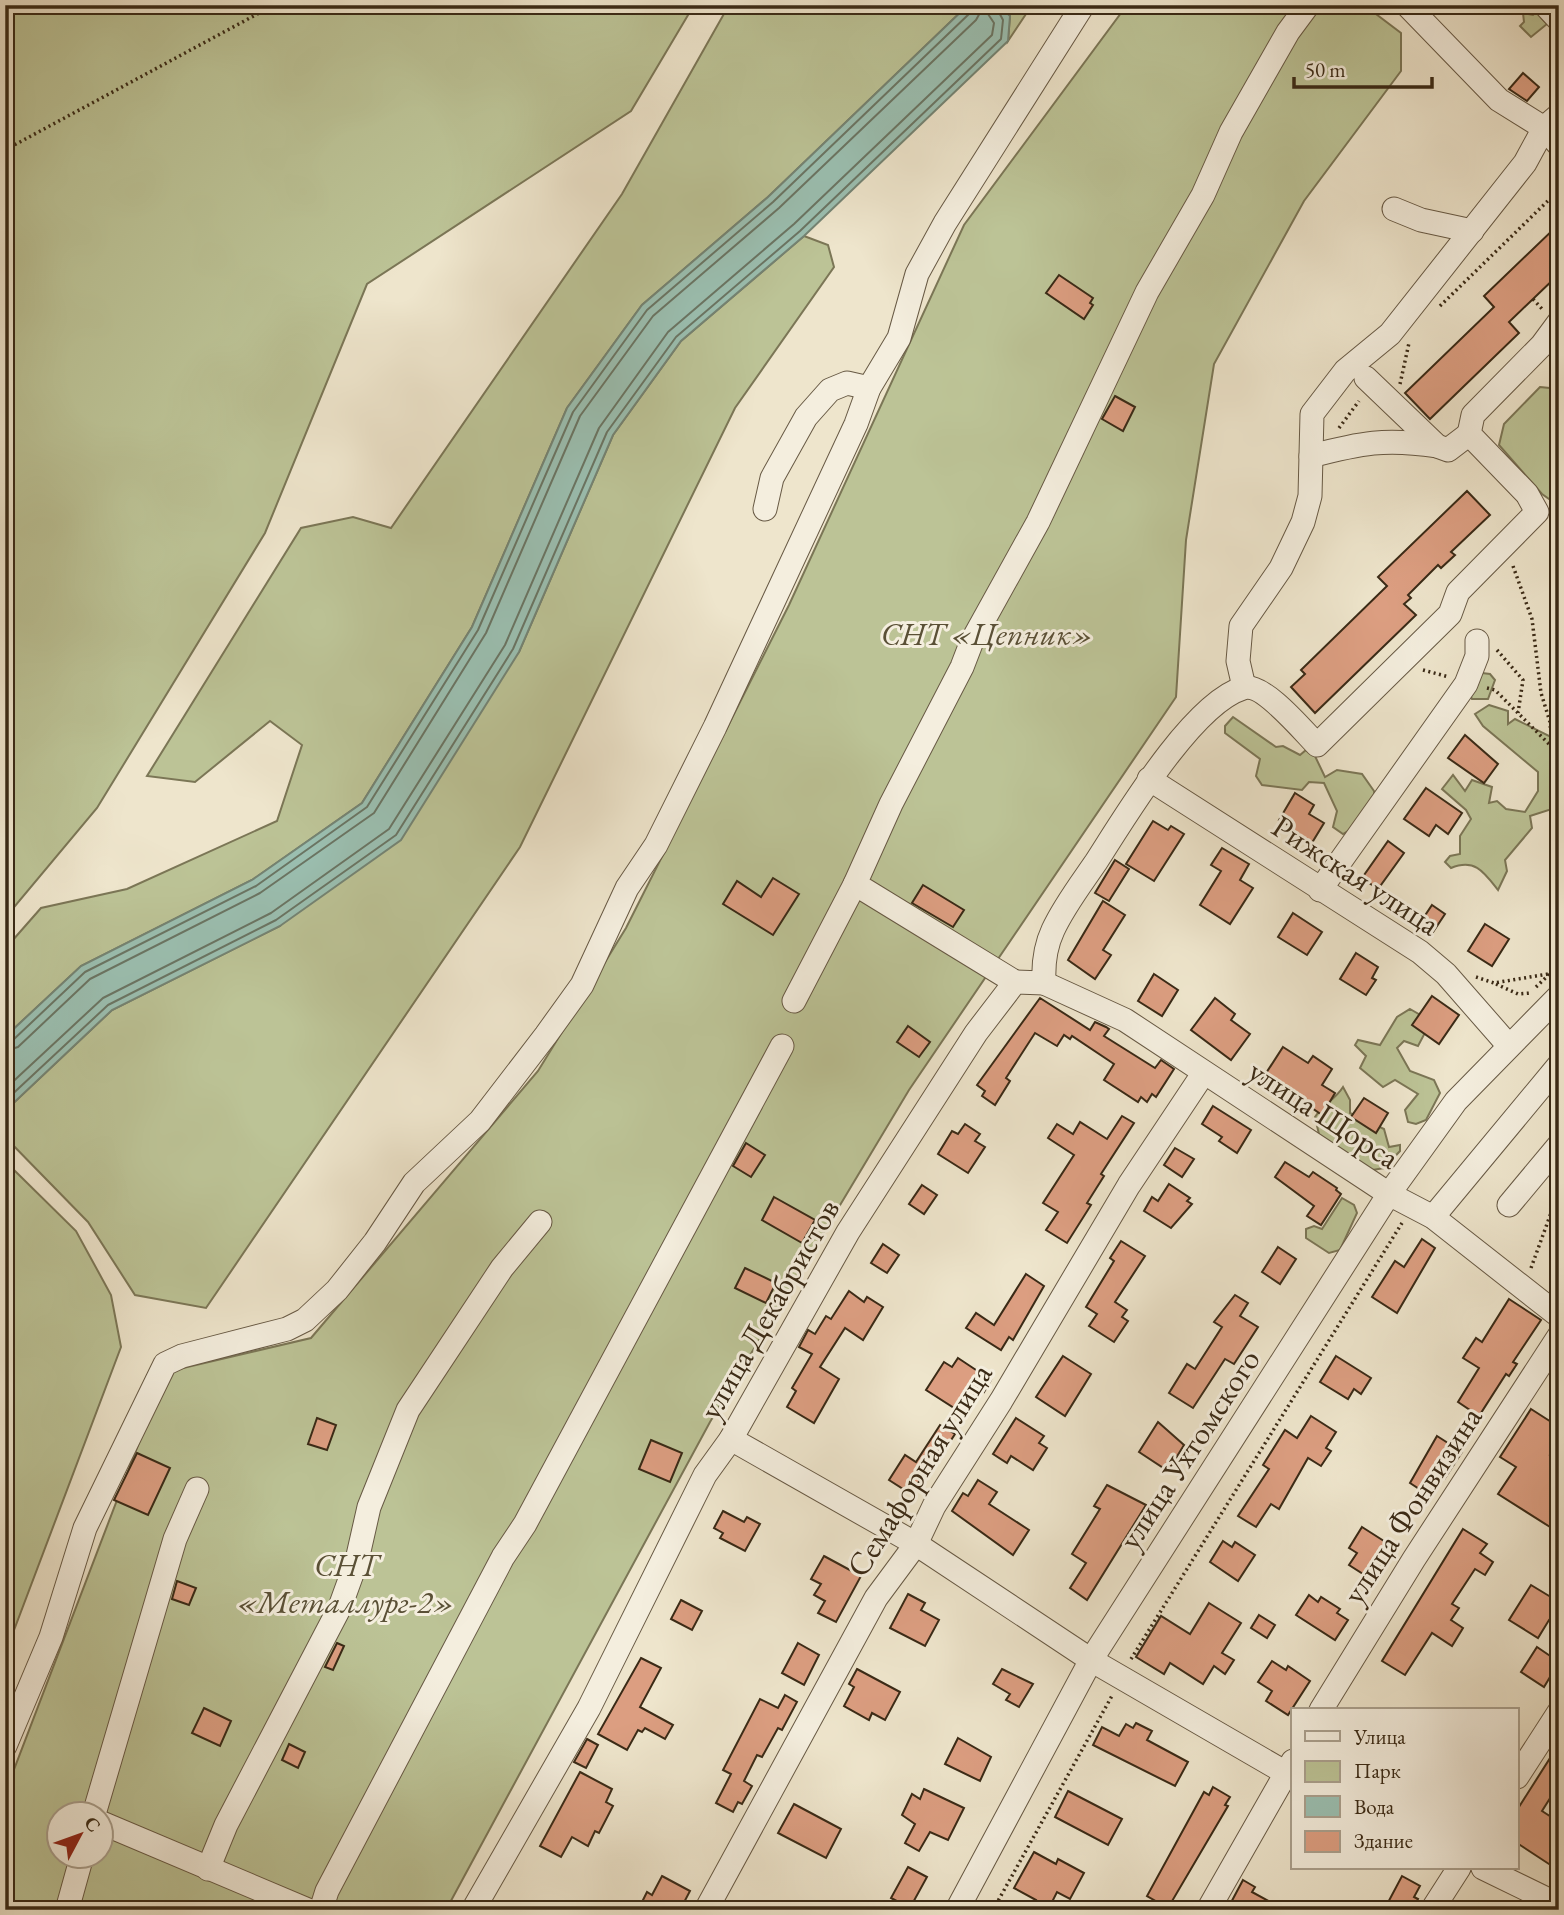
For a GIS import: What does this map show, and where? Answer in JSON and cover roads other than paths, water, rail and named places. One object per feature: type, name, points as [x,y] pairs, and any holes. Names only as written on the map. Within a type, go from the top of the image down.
[{"type":"street","points":[[5,1746],[51,1637],[85,1528],[165,1364],[182,1356],[287,1329],[305,1320],[337,1290],[375,1242],[414,1183],[480,1121],[582,985],[627,888],[656,845],[715,727],[856,424],[869,388],[899,338],[918,274],[945,223],[1032,90],[1083,5]]},
{"type":"street","points":[[794,1001],[855,884],[891,804],[962,667],[972,641],[1038,522],[1147,292],[1203,195],[1231,132],[1288,32],[1308,5]]},
{"type":"street","points":[[1244,688],[1238,661],[1241,626],[1281,568],[1303,522],[1310,496],[1312,415],[1345,371],[1390,334],[1554,129],[1499,100],[1407,5]]},
{"type":"street","points":[[1545,5],[1559,20]]},
{"type":"street","points":[[1394,209],[1421,220],[1472,231]]},
{"type":"street","points":[[1311,456],[1363,442],[1395,439],[1448,450],[1469,434],[1473,415],[1542,345],[1559,322]]},
{"type":"street","points":[[1366,378],[1437,446]]},
{"type":"street","points":[[765,509],[772,478],[806,417],[830,390],[847,383],[869,388]]},
{"type":"street","points":[[855,884],[1015,982],[1044,983],[1044,964],[1053,931],[1149,779],[1189,730],[1217,705],[1244,688],[1255,689],[1271,699],[1317,745],[1450,614],[1458,592],[1537,512],[1527,494],[1469,434]]},
{"type":"street","points":[[1320,890],[1466,684],[1477,656],[1477,641]]},
{"type":"street","name":"Рижская улица","points":[[1149,779],[1420,952],[1446,974],[1509,1046]]},
{"type":"street","name":"улица Декабристов","points":[[473,1910],[589,1708],[705,1475],[731,1439],[848,1232],[976,1033],[1015,982]]},
{"type":"street","name":"улица Щорса","points":[[1044,983],[1125,1020],[1203,1074],[1389,1194],[1423,1211],[1559,1316]]},
{"type":"street","name":"улица Ухтомского","points":[[957,1910],[1091,1660],[1389,1194],[1456,1101],[1559,996]]},
{"type":"street","points":[[321,1910],[327,1891],[503,1557],[525,1524],[782,1046]]},
{"type":"street","points":[[1423,1211],[1559,1065]]},
{"type":"street","name":"Семафорная улица","points":[[706,1910],[876,1598],[916,1544],[934,1506],[1002,1401],[1129,1185],[1203,1074]]},
{"type":"street","points":[[1509,1205],[1559,1145]]},
{"type":"street","points":[[208,1869],[226,1825],[340,1606],[357,1560],[369,1507],[408,1410],[502,1268],[540,1222]]},
{"type":"street","name":"улица Фонвизина","points":[[1322,1708],[1414,1559],[1559,1336]]},
{"type":"street","points":[[731,1439],[916,1544],[1091,1660],[1291,1770],[1208,1910]]},
{"type":"street","points":[[98,1800],[175,1539],[197,1489]]},
{"type":"street","points":[[1518,1775],[1559,1712]]},
{"type":"street","points":[[116,1829],[308,1910]]},
{"type":"street","points":[[67,1910],[78,1870]]},
{"type":"street","points":[[1432,1910],[1458,1870]]},
{"type":"street","points":[[1487,1870],[1557,1906]]},
{"type":"water","points":[[968,5],[999,5],[1010,16],[1008,41],[804,236],[681,341],[613,435],[519,652],[401,840],[280,926],[112,1010],[5,1111],[5,1037],[81,966],[252,880],[362,803],[472,627],[567,408],[642,305],[768,197]]},
{"type":"park label","name":"СНТ «Цепник»","points":[[987,634]]},
{"type":"park label","name":"СНТ «Металлург-2»","points":[[346,1584]]}]
